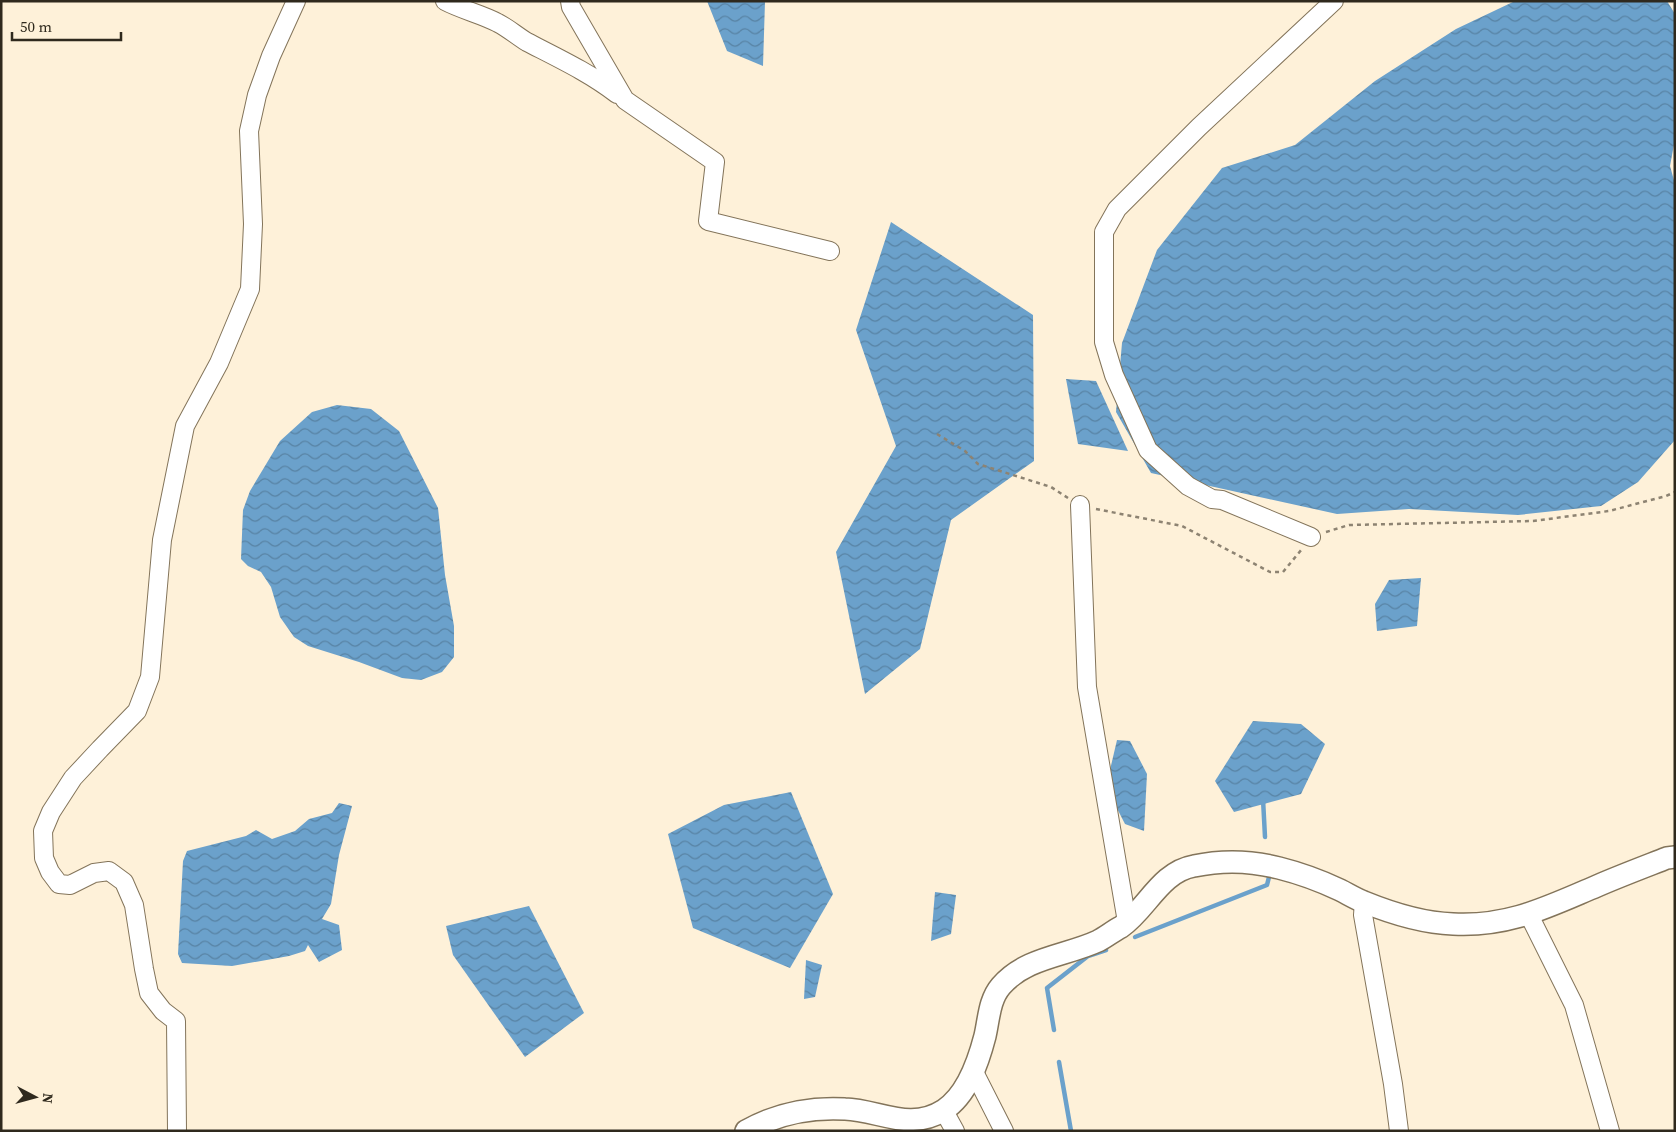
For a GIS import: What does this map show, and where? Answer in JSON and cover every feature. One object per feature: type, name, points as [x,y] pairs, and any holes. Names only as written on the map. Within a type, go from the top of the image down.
[{"type":"street","points":[[177,1131],[176,1021],[163,1012],[149,993],[134,904],[124,882],[109,871],[94,873],[70,885],[59,884],[50,872],[44,858],[44,831],[51,812],[73,778],[137,711],[150,677],[162,540],[185,426],[219,363],[250,289],[253,224],[249,131],[271,56],[296,1]]},
{"type":"street","points":[[444,1],[457,8],[498,22],[526,41],[601,82],[715,162],[708,221],[830,251]]},
{"type":"street","points":[[570,1],[571,7],[625,100]]},
{"type":"street","points":[[1311,537],[1222,500],[1212,499],[1188,486],[1148,450],[1114,375],[1104,342],[1104,232],[1117,209],[1199,127],[1334,1]]},
{"type":"street","points":[[1080,506],[1088,687],[1127,922]]},
{"type":"street","points":[[746,1131],[761,1122],[807,1109],[847,1109],[898,1120],[922,1120],[944,1111],[960,1095],[973,1070],[984,1038],[992,1004],[1000,987],[1015,973],[1036,962],[1097,941],[1127,922],[1137,914],[1167,879],[1191,866],[1238,862],[1280,868],[1338,889],[1364,902],[1402,915],[1452,924],[1496,923],[1528,915],[1606,882],[1667,858],[1675,857]]},
{"type":"street","points":[[1364,902],[1363,915],[1393,1084],[1399,1131]]},
{"type":"street","points":[[1528,915],[1574,1005],[1610,1131]]},
{"type":"street","points":[[973,1070],[1004,1131]]},
{"type":"street","points":[[944,1111],[955,1131]]},
{"type":"water","points":[[707,1],[765,1],[763,66],[727,51]]},
{"type":"water","points":[[1515,1],[1667,1],[1675,14],[1675,139],[1670,166],[1675,184],[1675,440],[1638,482],[1601,506],[1518,515],[1409,509],[1337,514],[1151,473],[1116,412],[1122,343],[1157,250],[1222,168],[1295,145],[1375,81],[1456,29]]},
{"type":"water","points":[[891,222],[1033,315],[1034,461],[951,520],[920,649],[865,694],[836,552],[896,446],[856,330]]},
{"type":"water","points":[[1066,379],[1096,381],[1128,451],[1078,444]]},
{"type":"water","points":[[337,405],[371,409],[399,431],[438,508],[445,575],[454,626],[454,657],[442,672],[421,680],[402,678],[308,646],[294,637],[280,617],[271,587],[261,572],[248,566],[241,559],[243,510],[250,491],[280,441],[312,412]]},
{"type":"water","points":[[1421,578],[1417,626],[1377,631],[1375,604],[1389,580]]},
{"type":"water","points":[[1253,721],[1301,724],[1325,744],[1301,794],[1234,812],[1215,781]]},
{"type":"water","points":[[1117,740],[1130,741],[1147,774],[1144,831],[1125,824],[1106,787]]},
{"type":"water","points":[[791,792],[833,894],[790,968],[693,928],[668,834],[724,805]]},
{"type":"water","points":[[339,803],[352,806],[339,855],[331,904],[322,919],[339,925],[342,950],[319,962],[308,945],[305,951],[289,956],[232,966],[182,963],[178,954],[183,861],[187,851],[246,836],[256,830],[272,839],[295,831],[309,819],[332,813]]},
{"type":"water","points":[[935,892],[956,895],[951,934],[931,941]]},
{"type":"water","points":[[529,906],[584,1013],[525,1057],[453,955],[446,926]]},
{"type":"water","points":[[806,960],[822,965],[815,997],[804,999]]},
{"type":"waterway","points":[[1263,799],[1265,837]]},
{"type":"waterway","points":[[1135,937],[1267,885],[1269,877]]},
{"type":"waterway","points":[[1054,1030],[1047,988],[1088,956],[1106,950]]},
{"type":"waterway","points":[[1059,1062],[1071,1131]]}]
